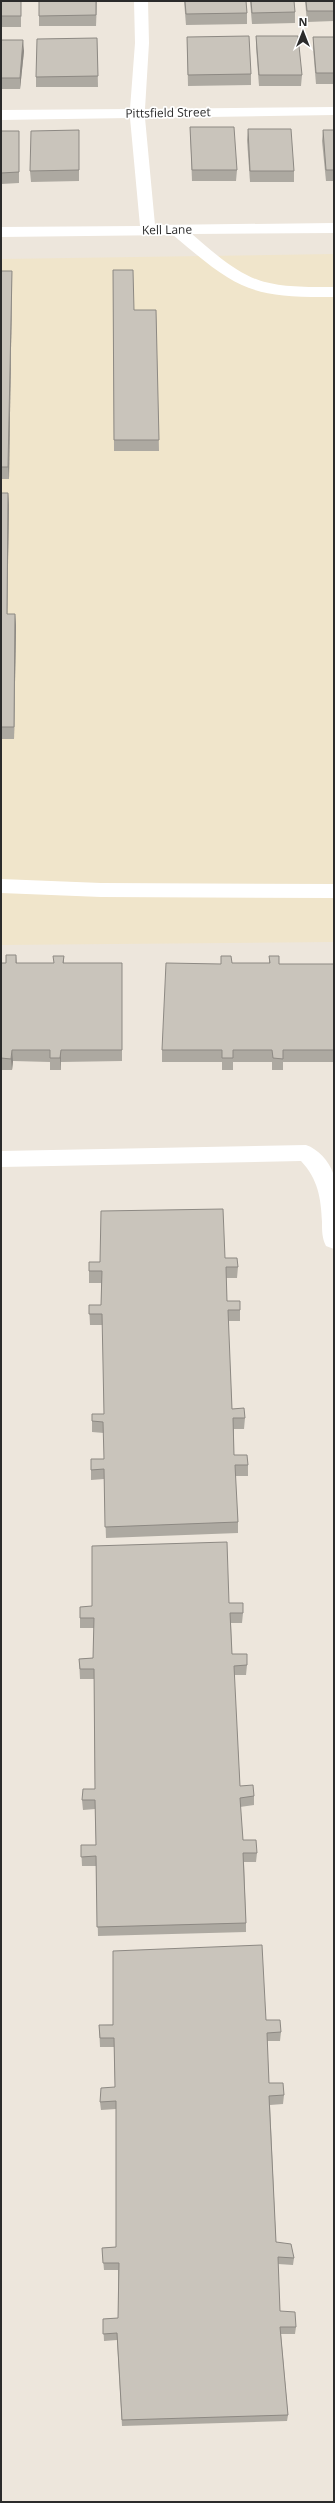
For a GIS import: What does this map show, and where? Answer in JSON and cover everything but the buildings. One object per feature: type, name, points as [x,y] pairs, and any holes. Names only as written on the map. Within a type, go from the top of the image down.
[{"type":"street","points":[[141,1],[142,43],[137,113],[148,230]]},
{"type":"street","name":"Pittsfield Street","points":[[1,115],[334,111]]},
{"type":"street","name":"Kell Lane","points":[[1,232],[334,228]]},
{"type":"street","points":[[176,229],[236,276],[252,285],[274,291],[334,292]]},
{"type":"street","points":[[1,886],[101,890],[334,891]]},
{"type":"street","points":[[1,1159],[306,1153],[317,1162],[330,1186],[334,1240]]},
{"type":"shaded area","points":[[334,254],[334,942],[1,945],[1,259]]}]
